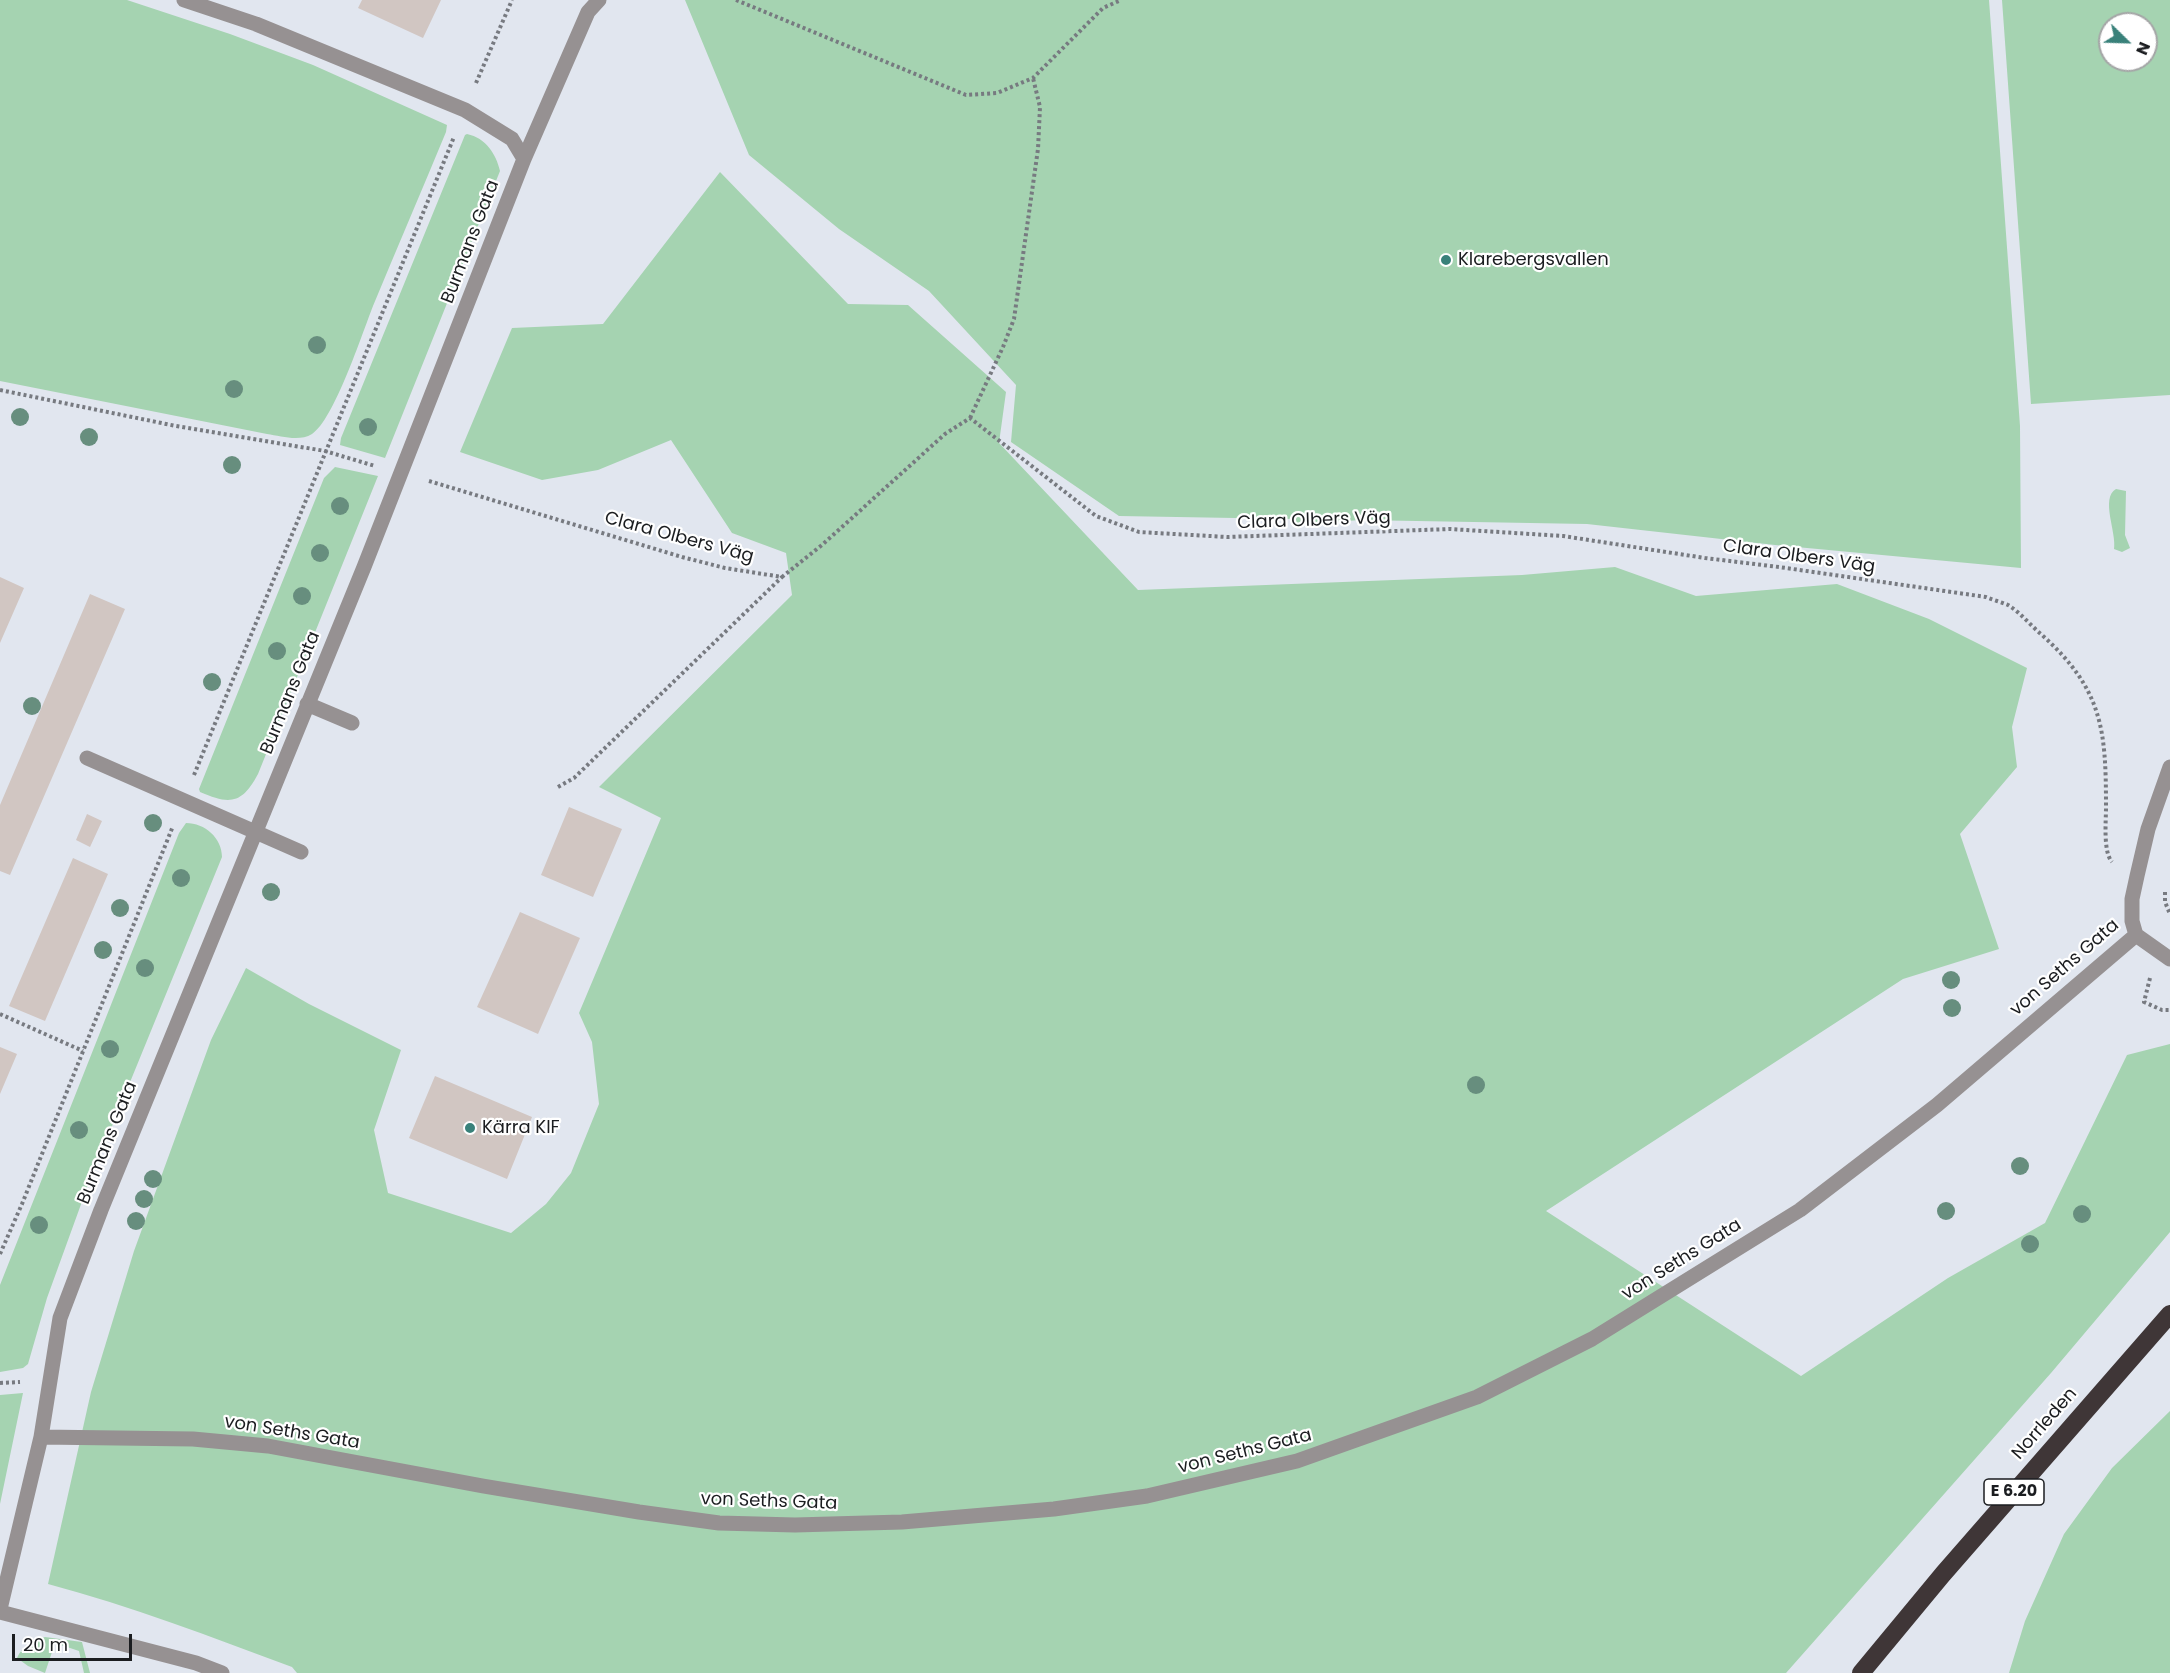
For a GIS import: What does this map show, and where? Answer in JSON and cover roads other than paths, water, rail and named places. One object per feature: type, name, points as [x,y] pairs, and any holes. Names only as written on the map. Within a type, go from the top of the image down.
[{"type":"highway","name":"Norrleden","points":[[1861,1673],[1950,1566],[2170,1314]]},
{"type":"street","points":[[184,0],[256,24],[465,110],[512,139],[524,159]]},
{"type":"street","name":"Burmans Gata","points":[[0,1610],[41,1437],[60,1318],[101,1210],[401,473],[524,159],[588,12],[599,0]]},
{"type":"street","points":[[307,704],[352,723]]},
{"type":"street","points":[[87,758],[301,852]]},
{"type":"street","name":"von Seths Gata","points":[[41,1437],[193,1439],[268,1446],[639,1512],[719,1523],[795,1525],[902,1522],[1054,1509],[1147,1496],[1297,1461],[1477,1396],[1581,1345],[1800,1210],[1937,1105],[2136,935],[2132,921],[2132,899],[2148,829],[2170,767]]},
{"type":"street","points":[[2136,935],[2163,955]]},
{"type":"street","points":[[0,1610],[196,1663],[222,1673]]},
{"type":"place","name":"Klarebergsvallen","points":[[1446,260]]},
{"type":"place","name":"Kärra KIF","points":[[470,1128]]}]
